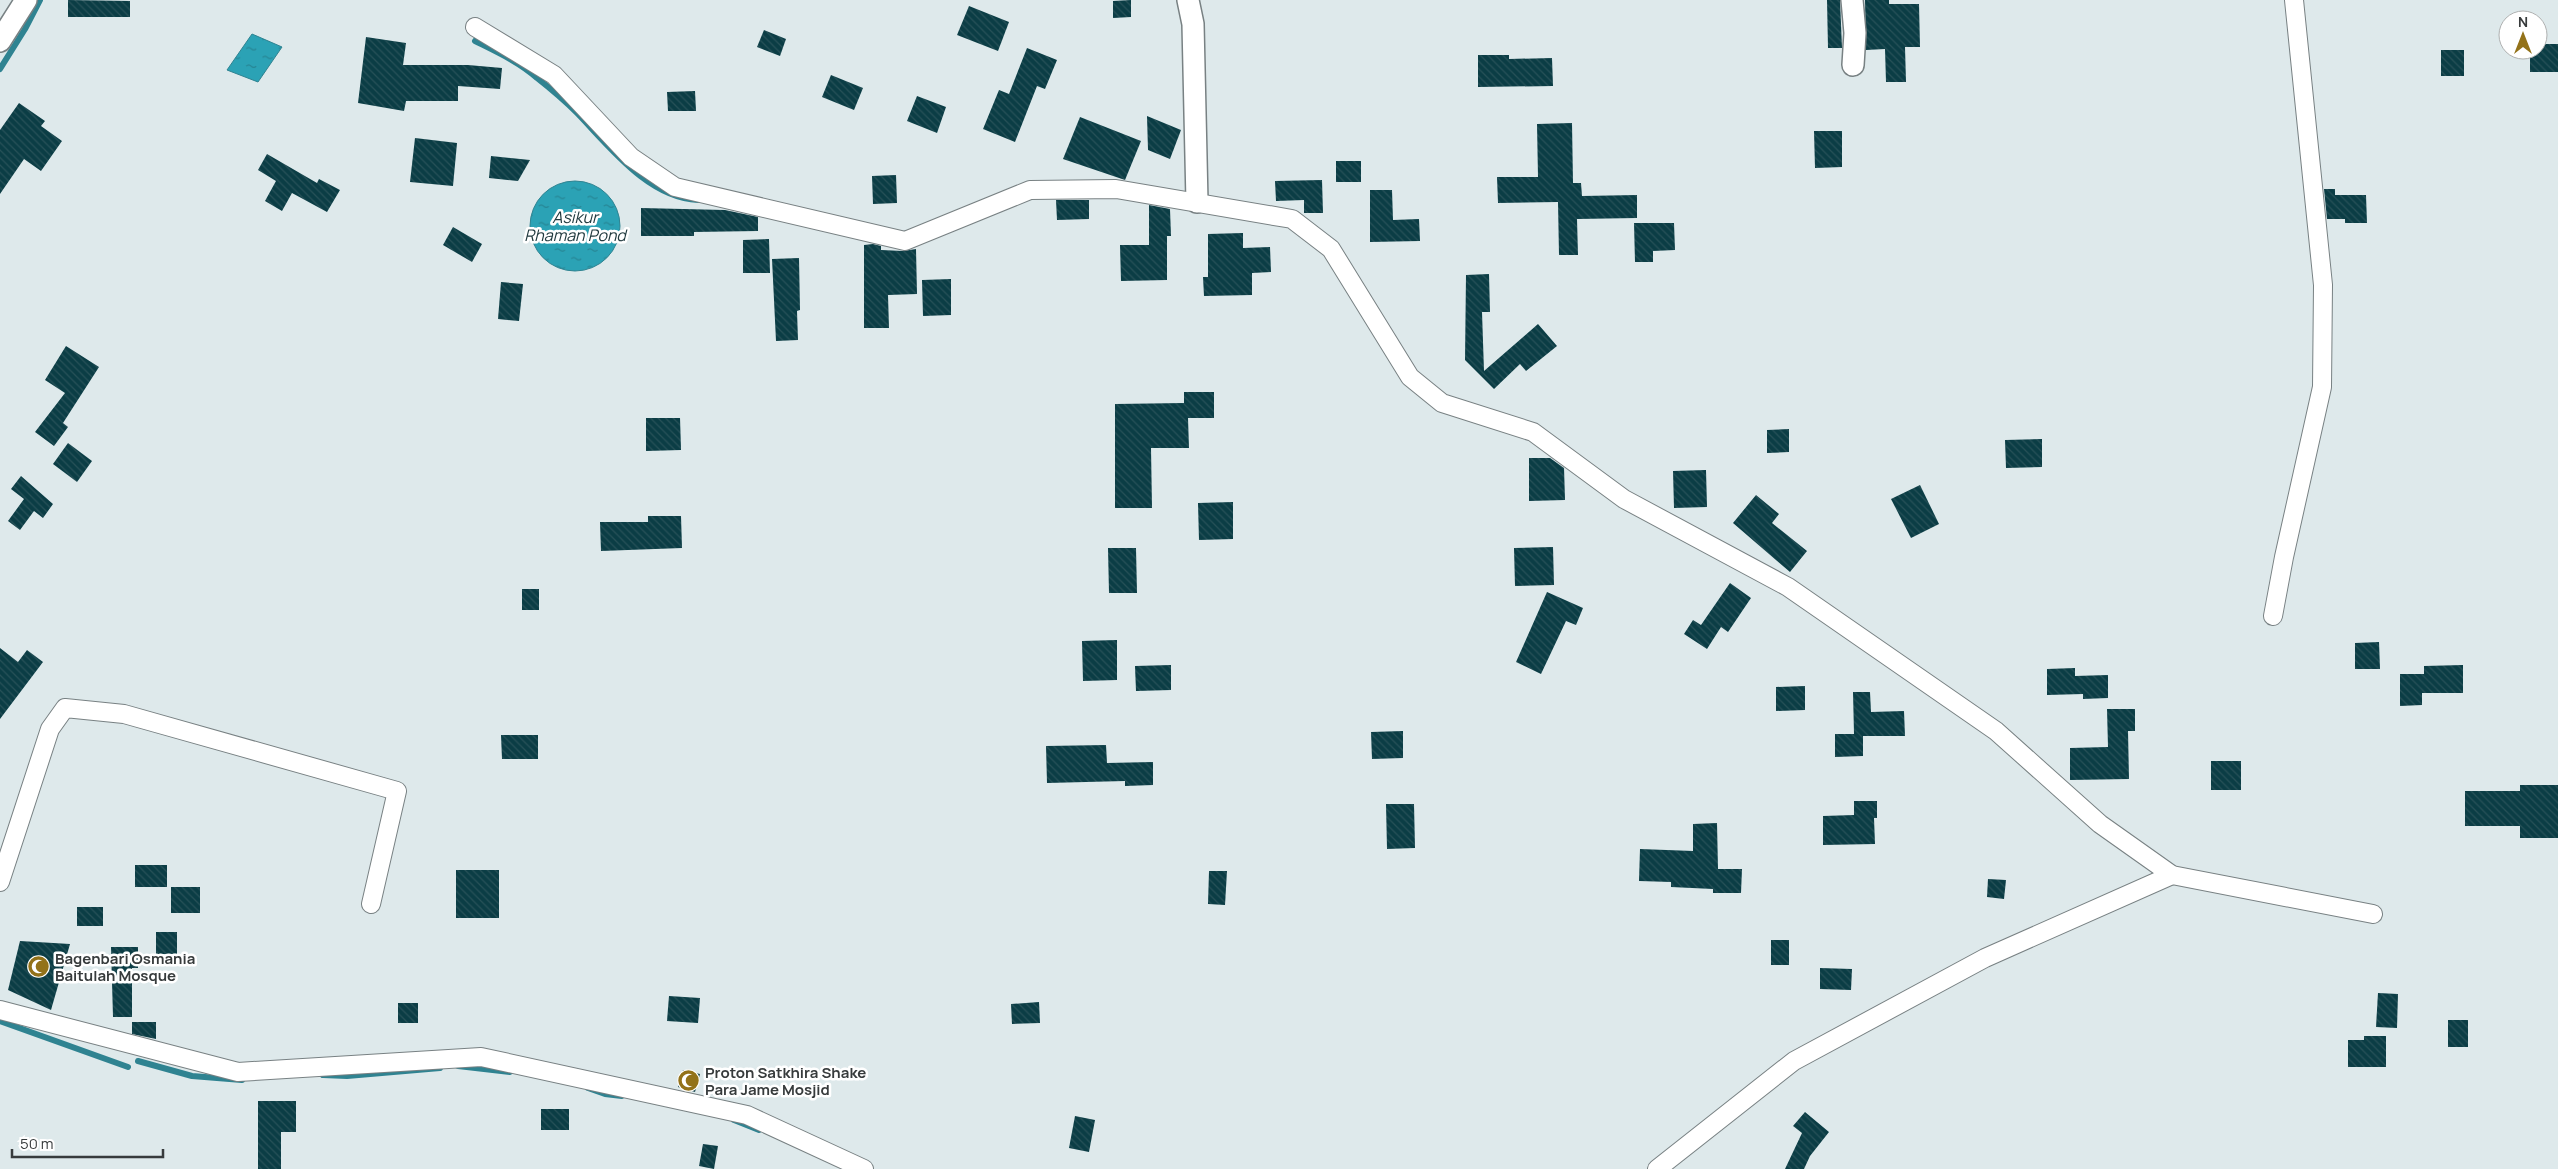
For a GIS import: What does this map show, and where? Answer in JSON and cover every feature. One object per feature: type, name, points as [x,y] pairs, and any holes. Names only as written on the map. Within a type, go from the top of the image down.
[{"type":"street","points":[[0,41],[26,0]]},
{"type":"street","points":[[1188,0],[1194,24],[1197,202]]},
{"type":"street","points":[[1852,0],[1855,33],[1853,65]]},
{"type":"street","points":[[2273,616],[2284,556],[2322,387],[2323,285],[2294,0]]},
{"type":"street","points":[[475,28],[554,75],[630,157],[675,187],[905,240],[1030,190],[1116,189],[1292,219],[1331,249],[1410,377],[1442,403],[1532,432],[1624,499],[1788,588],[1996,731],[2100,824],[2172,875],[2373,914]]},
{"type":"street","points":[[0,882],[50,729],[66,708],[124,714],[397,791],[371,904]]},
{"type":"street","points":[[1657,1169],[1794,1061],[1985,958],[2172,875]]},
{"type":"street","points":[[0,1010],[238,1072],[481,1057],[747,1116],[864,1169]]},
{"type":"water","points":[[252,34],[282,47],[258,82],[227,70]]},
{"type":"water","name":"Asikur Rhaman Pond","points":[[575,181],[592,185],[607,194],[616,209],[620,226],[616,243],[607,258],[592,267],[575,271],[558,267],[543,258],[534,243],[530,226],[534,209],[543,194],[558,185]]},
{"type":"building","points":[[68,0],[130,1],[130,17],[68,17]]},
{"type":"building","points":[[1131,0],[1131,17],[1113,18],[1113,1]]},
{"type":"building","points":[[1827,0],[1840,0],[1842,48],[1828,48]]},
{"type":"building","points":[[1865,0],[1889,0],[1889,4],[1919,4],[1920,47],[1905,47],[1906,82],[1886,82],[1885,49],[1866,50]]},
{"type":"building","points":[[969,6],[1009,22],[998,51],[957,35]]},
{"type":"building","points":[[764,30],[786,39],[780,56],[757,47]]},
{"type":"building","points":[[366,37],[406,43],[403,65],[468,65],[502,68],[500,89],[458,86],[458,101],[406,101],[404,111],[358,103]]},
{"type":"building","points":[[2548,44],[2558,44],[2558,72],[2530,72],[2530,60],[2548,60]]},
{"type":"building","points":[[1027,48],[1057,60],[1045,89],[1037,86],[1015,142],[983,129],[999,90],[1009,94]]},
{"type":"building","points":[[2441,50],[2464,50],[2464,76],[2441,76]]},
{"type":"building","points":[[1478,55],[1509,55],[1509,59],[1552,58],[1553,86],[1478,87]]},
{"type":"building","points":[[831,75],[863,88],[854,110],[822,97]]},
{"type":"building","points":[[695,91],[696,111],[668,111],[667,92]]},
{"type":"building","points":[[917,96],[946,107],[937,133],[907,121]]},
{"type":"building","points":[[19,103],[45,121],[41,126],[62,141],[41,171],[24,159],[0,194],[0,130]]},
{"type":"building","points":[[1147,116],[1181,130],[1170,159],[1148,150]]},
{"type":"building","points":[[1080,117],[1141,141],[1125,180],[1063,159]]},
{"type":"building","points":[[1572,123],[1573,183],[1581,183],[1582,196],[1637,195],[1637,218],[1577,219],[1578,255],[1559,255],[1558,202],[1498,203],[1497,177],[1538,177],[1537,124]]},
{"type":"building","points":[[1814,131],[1842,131],[1842,167],[1815,168]]},
{"type":"building","points":[[415,138],[457,143],[453,186],[410,182]]},
{"type":"building","points":[[267,154],[317,183],[319,179],[340,190],[327,212],[292,193],[282,211],[265,201],[276,181],[258,170]]},
{"type":"building","points":[[491,156],[530,160],[518,181],[489,178]]},
{"type":"building","points":[[1336,161],[1361,161],[1361,182],[1336,182]]},
{"type":"building","points":[[896,175],[897,203],[873,204],[872,176]]},
{"type":"building","points":[[1322,180],[1323,213],[1304,213],[1304,200],[1276,201],[1275,181]]},
{"type":"building","points":[[2324,189],[2335,189],[2335,195],[2366,195],[2367,223],[2345,223],[2345,219],[2327,219]]},
{"type":"building","points":[[1370,190],[1392,190],[1393,220],[1419,219],[1420,241],[1370,242]]},
{"type":"building","points":[[1056,200],[1089,200],[1089,219],[1057,220]]},
{"type":"building","points":[[1149,205],[1170,209],[1171,236],[1167,236],[1167,280],[1121,281],[1120,245],[1149,245]]},
{"type":"building","points":[[641,208],[725,210],[758,217],[758,231],[694,232],[694,236],[641,236]]},
{"type":"building","points":[[1634,223],[1674,223],[1675,250],[1653,251],[1653,262],[1635,262]]},
{"type":"building","points":[[453,227],[482,244],[472,262],[443,245]]},
{"type":"building","points":[[1243,233],[1243,248],[1270,247],[1271,272],[1252,273],[1252,295],[1204,296],[1203,277],[1208,277],[1208,234]]},
{"type":"building","points":[[769,239],[770,273],[743,273],[743,240]]},
{"type":"building","points":[[873,244],[881,246],[881,250],[903,251],[916,249],[917,294],[888,295],[889,328],[864,328],[864,245]]},
{"type":"building","points":[[799,258],[800,310],[797,311],[798,340],[776,341],[772,259]]},
{"type":"building","points":[[1489,274],[1490,312],[1482,312],[1484,371],[1538,324],[1557,346],[1526,371],[1520,364],[1494,389],[1465,360],[1466,275]]},
{"type":"building","points":[[951,279],[951,315],[923,316],[922,280]]},
{"type":"building","points":[[501,282],[523,284],[519,321],[498,319]]},
{"type":"building","points":[[66,346],[99,367],[63,423],[68,427],[54,446],[35,432],[65,393],[45,380]]},
{"type":"building","points":[[1184,392],[1214,392],[1214,418],[1188,418],[1189,448],[1151,448],[1152,508],[1115,508],[1115,404],[1184,403]]},
{"type":"building","points":[[646,418],[680,418],[681,450],[646,451]]},
{"type":"building","points":[[1789,429],[1789,452],[1767,453],[1767,430]]},
{"type":"building","points":[[2042,439],[2042,467],[2006,468],[2005,440]]},
{"type":"building","points":[[68,443],[92,461],[77,482],[53,464]]},
{"type":"building","points":[[1529,458],[1550,458],[1564,468],[1565,500],[1529,501]]},
{"type":"building","points":[[1706,470],[1707,507],[1674,508],[1673,471]]},
{"type":"building","points":[[21,476],[53,504],[43,518],[34,511],[20,530],[8,521],[24,499],[11,489]]},
{"type":"building","points":[[1920,485],[1939,524],[1911,538],[1891,499]]},
{"type":"building","points":[[1756,495],[1779,514],[1772,523],[1807,551],[1790,572],[1733,523]]},
{"type":"building","points":[[1233,502],[1233,539],[1199,540],[1198,503]]},
{"type":"building","points":[[648,516],[681,516],[682,548],[601,551],[600,522],[648,522]]},
{"type":"building","points":[[1553,547],[1554,585],[1515,586],[1514,548]]},
{"type":"building","points":[[1108,548],[1136,548],[1137,593],[1109,593]]},
{"type":"building","points":[[1730,583],[1751,598],[1728,632],[1721,627],[1707,649],[1684,634],[1693,620],[1701,625]]},
{"type":"building","points":[[522,589],[539,589],[539,610],[522,610]]},
{"type":"building","points":[[1547,592],[1583,608],[1576,625],[1566,621],[1541,674],[1516,662]]},
{"type":"building","points":[[1117,640],[1117,680],[1083,681],[1082,641]]},
{"type":"building","points":[[2379,642],[2380,669],[2355,669],[2355,643]]},
{"type":"building","points":[[0,648],[18,662],[27,650],[43,662],[0,719]]},
{"type":"building","points":[[1171,665],[1171,690],[1136,691],[1135,666]]},
{"type":"building","points":[[2463,665],[2463,693],[2422,693],[2422,705],[2400,706],[2400,674],[2424,674],[2424,666]]},
{"type":"building","points":[[2075,668],[2075,676],[2108,675],[2108,698],[2083,699],[2083,694],[2047,695],[2047,669]]},
{"type":"building","points":[[1805,686],[1805,710],[1776,711],[1776,687]]},
{"type":"building","points":[[1853,692],[1870,692],[1871,712],[1904,711],[1905,736],[1863,736],[1863,756],[1835,757],[1835,734],[1854,734]]},
{"type":"building","points":[[2107,709],[2135,709],[2135,731],[2128,731],[2129,779],[2070,780],[2070,748],[2108,747]]},
{"type":"building","points":[[1403,731],[1403,758],[1372,759],[1371,732]]},
{"type":"building","points":[[501,735],[538,735],[538,759],[502,759]]},
{"type":"building","points":[[1106,745],[1107,763],[1153,762],[1153,785],[1125,786],[1125,781],[1047,783],[1046,746]]},
{"type":"building","points":[[2211,761],[2241,761],[2241,790],[2211,790]]},
{"type":"building","points":[[2520,785],[2558,785],[2558,838],[2520,838],[2520,826],[2465,826],[2465,791],[2520,791]]},
{"type":"building","points":[[1854,801],[1877,801],[1877,818],[1874,818],[1875,844],[1823,845],[1823,816],[1854,815]]},
{"type":"building","points":[[1386,804],[1414,804],[1415,848],[1387,849]]},
{"type":"building","points":[[1717,823],[1718,869],[1742,869],[1741,893],[1713,893],[1713,889],[1671,887],[1671,882],[1639,881],[1640,849],[1693,851],[1693,824]]},
{"type":"building","points":[[135,865],[167,865],[167,887],[135,887]]},
{"type":"building","points":[[456,870],[499,870],[499,918],[456,918]]},
{"type":"building","points":[[1209,871],[1227,871],[1225,905],[1208,904]]},
{"type":"building","points":[[1988,879],[2006,880],[2004,899],[1987,897]]},
{"type":"building","points":[[171,887],[200,887],[200,913],[171,913]]},
{"type":"building","points":[[77,907],[103,907],[103,926],[77,926]]},
{"type":"building","points":[[156,932],[177,932],[177,954],[156,954]]},
{"type":"building","points":[[1771,940],[1789,940],[1789,965],[1771,965]]},
{"type":"building","name":"Bagenbari Osmania Baitulah Mosque","points":[[20,941],[70,944],[51,1010],[8,990]]},
{"type":"building","points":[[111,947],[138,947],[138,968],[132,968],[132,1017],[113,1017]]},
{"type":"building","points":[[1820,968],[1852,969],[1851,990],[1820,989]]},
{"type":"building","points":[[2378,993],[2398,994],[2397,1028],[2376,1027]]},
{"type":"building","points":[[669,996],[700,998],[698,1023],[667,1021]]},
{"type":"building","points":[[1039,1002],[1040,1023],[1012,1024],[1011,1004]]},
{"type":"building","points":[[398,1003],[418,1003],[418,1023],[398,1023]]},
{"type":"building","points":[[2448,1020],[2468,1020],[2468,1047],[2448,1047]]},
{"type":"building","points":[[132,1022],[156,1022],[156,1039],[132,1034]]},
{"type":"building","points":[[2364,1036],[2386,1036],[2386,1067],[2348,1067],[2348,1040],[2364,1040]]},
{"type":"building","name":"Proton Satkhira Shake Para Jame Mosjid","points":[[683,1070],[700,1074],[695,1092],[678,1087]]},
{"type":"building","points":[[258,1101],[296,1101],[296,1132],[281,1132],[281,1169],[258,1169]]},
{"type":"building","points":[[541,1109],[569,1109],[569,1130],[541,1130]]},
{"type":"building","points":[[1805,1112],[1829,1132],[1810,1156],[1804,1169],[1785,1169],[1802,1133],[1793,1126]]},
{"type":"building","points":[[1075,1116],[1095,1120],[1089,1152],[1069,1148]]},
{"type":"building","points":[[703,1144],[718,1146],[714,1169],[699,1166]]},
{"type":"waterway","points":[[0,69],[25,29],[40,0]]},
{"type":"waterway","points":[[475,41],[500,53],[530,72],[558,95],[616,155],[646,180],[662,190],[680,197],[698,200]]},
{"type":"waterway","points":[[0,1021],[128,1067]]},
{"type":"waterway","points":[[138,1061],[192,1076],[242,1080]]},
{"type":"waterway","points":[[458,1066],[510,1072]]},
{"type":"waterway","points":[[323,1075],[347,1076],[440,1068]]},
{"type":"waterway","points":[[588,1088],[605,1094],[622,1096]]},
{"type":"waterway","points":[[734,1120],[759,1130]]},
{"type":"place","name":"Bagenbari Osmania Baitulah Mosque","points":[[39,967]]},
{"type":"place","name":"Proton Satkhira Shake Para Jame Mosjid","points":[[689,1081]]}]
